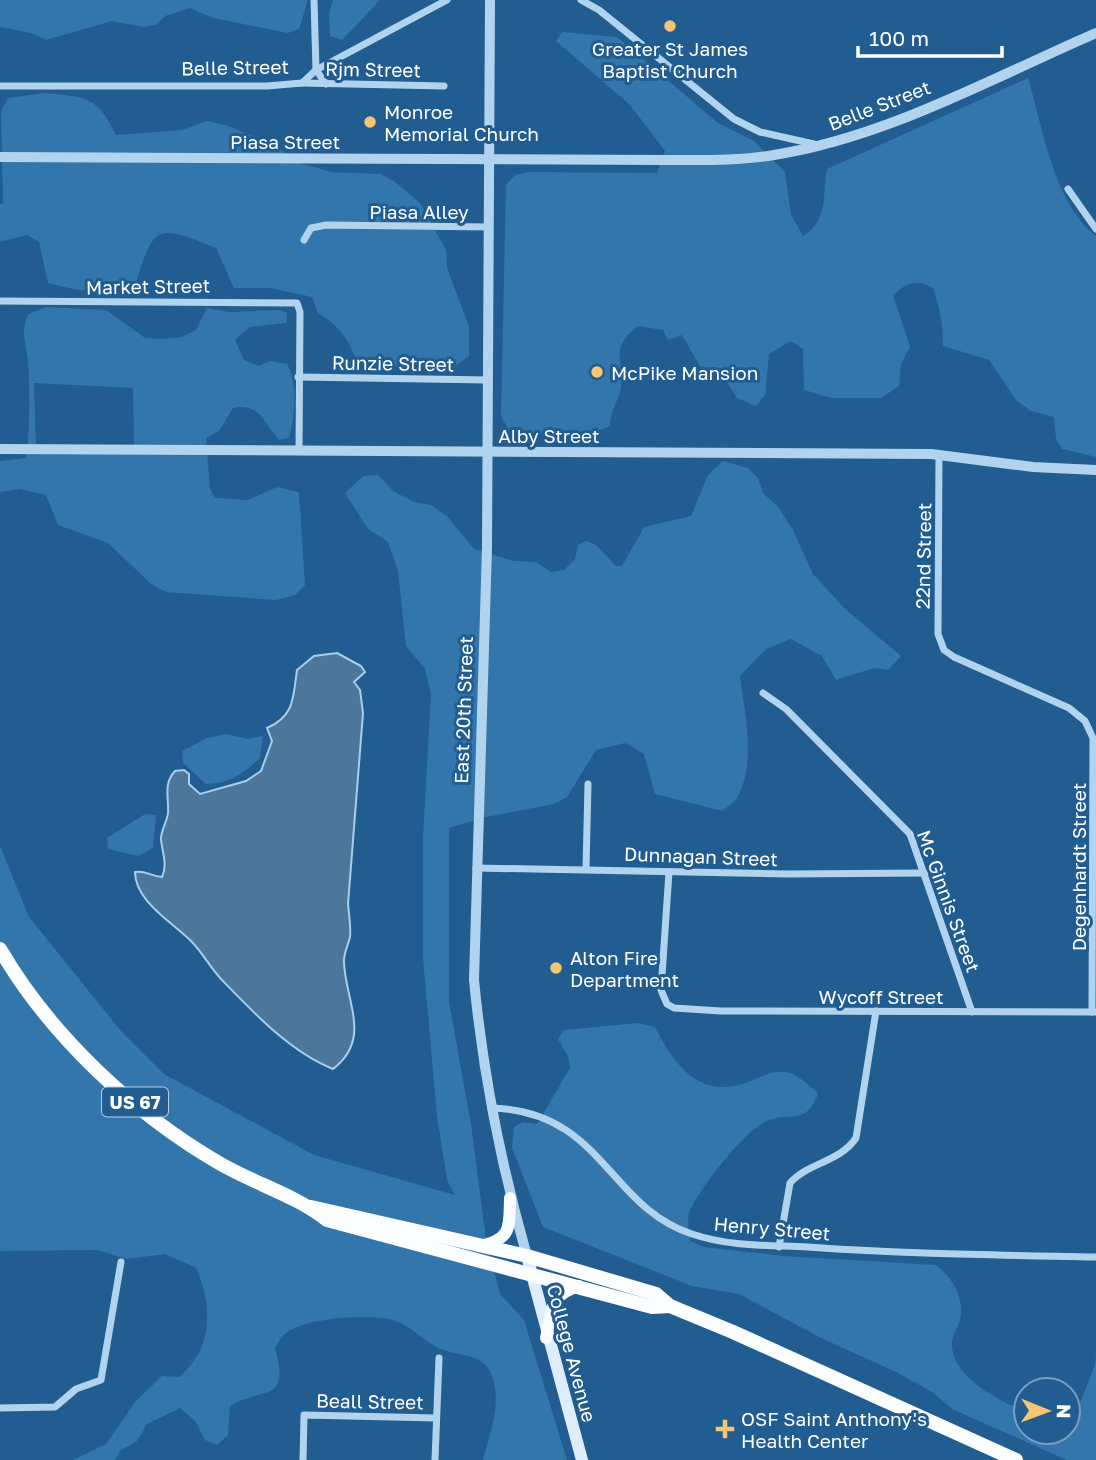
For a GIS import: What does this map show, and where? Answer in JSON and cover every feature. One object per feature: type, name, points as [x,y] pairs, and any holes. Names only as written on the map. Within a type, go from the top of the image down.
[{"type":"highway","name":"US 67","points":[[0,949],[54,1021],[130,1099],[216,1161],[310,1207],[327,1220],[652,1307],[670,1306]]},
{"type":"highway","name":"US 67","points":[[310,1207],[527,1256],[656,1294],[670,1306],[1016,1460]]},
{"type":"main road","points":[[480,1246],[500,1240],[507,1233],[510,1198]]},
{"type":"main road","name":"College Avenue","points":[[527,1256],[546,1338],[582,1460]]},
{"type":"main road","points":[[546,1338],[553,1301],[559,1294],[579,1286]]},
{"type":"street","points":[[314,0],[316,70],[326,84]]},
{"type":"street","name":"Belle Street","points":[[0,86],[267,86],[302,83],[316,70],[447,0]]},
{"type":"street","name":"East 20th Street","points":[[491,0],[488,452],[474,979],[480,1048],[490,1108],[510,1198],[527,1256]]},
{"type":"street","name":"Belle Street","points":[[580,0],[599,10],[734,119],[760,132],[821,145],[882,126],[1096,33]]},
{"type":"street","name":"Rjm Street","points":[[302,83],[444,86]]},
{"type":"street","name":"Piasa Street","points":[[0,157],[734,159],[776,155],[821,145]]},
{"type":"street","points":[[1068,189],[1089,223],[1096,229]]},
{"type":"street","name":"Piasa Alley","points":[[303,240],[311,228],[489,227]]},
{"type":"street","name":"Market Street","points":[[0,301],[296,303],[300,312],[298,377]]},
{"type":"street","points":[[298,377],[299,451]]},
{"type":"street","name":"Runzie Street","points":[[298,377],[488,380]]},
{"type":"street","name":"Alby Street","points":[[0,449],[940,455],[1033,467],[1096,470]]},
{"type":"street","name":"22nd Street","points":[[940,455],[938,634],[949,654],[1059,703],[1076,713],[1087,724]]},
{"type":"street","name":"Mc Ginnis Street","points":[[762,693],[786,709],[904,825],[915,843],[972,1012]]},
{"type":"street","name":"Degenhardt Street","points":[[1087,724],[1094,753],[1094,1012]]},
{"type":"street","points":[[586,869],[588,784]]},
{"type":"street","name":"Dunnagan Street","points":[[475,868],[925,873]]},
{"type":"street","name":"Wycoff Street","points":[[669,872],[661,990],[667,1004],[681,1010],[1094,1012]]},
{"type":"street","points":[[779,1247],[790,1184],[796,1177],[846,1150],[856,1138],[876,1011]]},
{"type":"street","name":"Henry Street","points":[[490,1108],[522,1111],[569,1130],[653,1212],[678,1229],[722,1242],[779,1247],[1096,1257]]},
{"type":"street","points":[[0,1408],[55,1407],[76,1389],[101,1380],[121,1262]]},
{"type":"street","points":[[435,1460],[439,1358]]},
{"type":"street","name":"Beall Street","points":[[303,1460],[304,1415],[436,1418]]},
{"type":"shaded area","points":[[0,0],[308,0],[299,29],[288,33],[213,18],[190,8],[165,16],[156,25],[143,27],[112,21],[46,40],[31,33],[0,27]]},
{"type":"shaded area","points":[[333,0],[380,0],[342,40],[330,36],[329,13]]},
{"type":"shaded area","points":[[562,32],[617,37],[718,123],[754,141],[785,172],[791,215],[803,236],[817,223],[821,215],[827,169],[1028,78],[1060,185],[1082,222],[1096,236],[1096,457],[1062,449],[1056,439],[1054,417],[1031,411],[1017,401],[989,360],[943,346],[941,317],[933,288],[922,283],[907,285],[893,295],[910,347],[901,364],[899,386],[881,398],[832,398],[804,390],[803,349],[791,341],[769,354],[765,395],[756,406],[737,398],[722,375],[700,366],[682,335],[668,340],[663,330],[638,326],[621,347],[621,389],[610,426],[593,433],[511,434],[501,416],[506,185],[515,175],[529,172],[657,173],[665,151],[630,105],[556,41]]},
{"type":"shaded area","points":[[44,93],[88,100],[102,112],[116,135],[182,130],[207,121],[225,125],[273,144],[299,163],[332,172],[381,174],[395,182],[420,203],[446,250],[447,268],[469,327],[469,356],[454,367],[358,365],[343,335],[318,313],[312,297],[270,288],[234,288],[216,248],[171,233],[154,239],[148,248],[136,283],[129,287],[108,281],[94,289],[80,290],[48,283],[39,242],[27,235],[0,242],[0,204],[3,203],[1,111],[8,98]]},
{"type":"shaded area","points":[[46,307],[106,310],[145,338],[162,339],[182,337],[196,330],[207,308],[229,312],[280,310],[287,313],[286,323],[250,327],[235,340],[244,360],[259,366],[270,361],[287,364],[293,380],[294,400],[289,438],[279,440],[260,415],[242,407],[233,408],[219,431],[206,438],[210,489],[215,498],[248,500],[277,487],[299,492],[305,585],[295,595],[276,600],[166,592],[151,584],[108,543],[58,525],[46,495],[20,489],[0,492],[0,461],[26,458],[29,399],[24,333],[28,314]],"holes":[[[34,383],[133,388],[134,445],[36,446]]]},
{"type":"shaded area","points":[[723,461],[748,468],[758,478],[763,493],[778,507],[793,530],[813,574],[845,609],[901,656],[888,670],[874,668],[836,680],[822,656],[791,639],[766,649],[740,676],[748,737],[747,768],[738,796],[722,811],[655,794],[644,754],[625,743],[596,750],[567,797],[554,804],[486,817],[449,828],[449,1002],[471,1124],[486,1239],[500,1294],[524,1320],[567,1460],[483,1460],[492,1429],[496,1397],[488,1368],[475,1358],[433,1345],[399,1322],[368,1317],[336,1318],[305,1324],[284,1335],[275,1348],[279,1366],[276,1386],[270,1391],[230,1406],[228,1435],[217,1445],[205,1440],[196,1422],[180,1408],[147,1424],[137,1441],[120,1451],[115,1460],[73,1460],[106,1444],[136,1401],[162,1376],[179,1377],[190,1366],[204,1340],[207,1312],[202,1282],[196,1268],[165,1254],[126,1259],[97,1250],[0,1251],[0,846],[29,917],[121,1031],[164,1074],[314,1155],[455,1195],[447,1180],[437,1116],[423,958],[423,837],[431,694],[425,669],[406,646],[398,571],[388,542],[368,529],[345,493],[363,476],[378,475],[393,491],[414,502],[431,505],[447,516],[474,549],[514,561],[536,562],[551,572],[564,570],[575,559],[578,545],[586,541],[596,545],[616,566],[622,566],[644,527],[691,516],[708,475]]},
{"type":"shaded area","points":[[337,653],[361,666],[365,672],[354,682],[360,690],[363,713],[348,904],[350,937],[344,960],[354,1033],[345,1057],[333,1069],[287,1042],[246,1005],[191,941],[148,902],[137,883],[135,872],[162,877],[164,872],[161,836],[168,813],[169,781],[175,771],[184,770],[189,774],[189,784],[200,794],[246,781],[261,771],[272,741],[267,728],[283,718],[288,711],[297,670],[314,656]]},
{"type":"shaded area","points":[[226,734],[248,739],[263,736],[260,758],[236,777],[206,784],[183,763],[182,751],[207,738]]},
{"type":"shaded area","points":[[145,814],[156,815],[153,848],[138,856],[108,849],[107,838]]},
{"type":"shaded area","points":[[638,1023],[655,1027],[681,1067],[700,1082],[712,1086],[738,1085],[781,1072],[792,1074],[804,1081],[818,1094],[813,1105],[801,1115],[761,1124],[731,1152],[701,1191],[689,1213],[690,1241],[704,1247],[784,1256],[935,1265],[951,1280],[960,1301],[961,1316],[952,1342],[955,1358],[969,1378],[991,1395],[1012,1405],[1012,1436],[952,1409],[932,1392],[896,1372],[821,1338],[739,1294],[692,1286],[543,1227],[512,1148],[514,1127],[523,1122],[537,1124],[570,1068],[568,1056],[558,1039],[564,1030]]},
{"type":"shaded area","points":[[1096,1353],[1096,1460],[1067,1460],[1035,1446],[1082,1446],[1082,1398],[1095,1365]]},
{"type":"place","name":"Greater St James Baptist Church","points":[[670,26]]},
{"type":"place","name":"Monroe Memorial Church","points":[[370,122]]},
{"type":"place","name":"McPike Mansion","points":[[597,372]]},
{"type":"place","name":"Alton Fire Department","points":[[556,968]]},
{"type":"place","name":"OSF Saint Anthony's Health Center","points":[[725,1429]]}]
